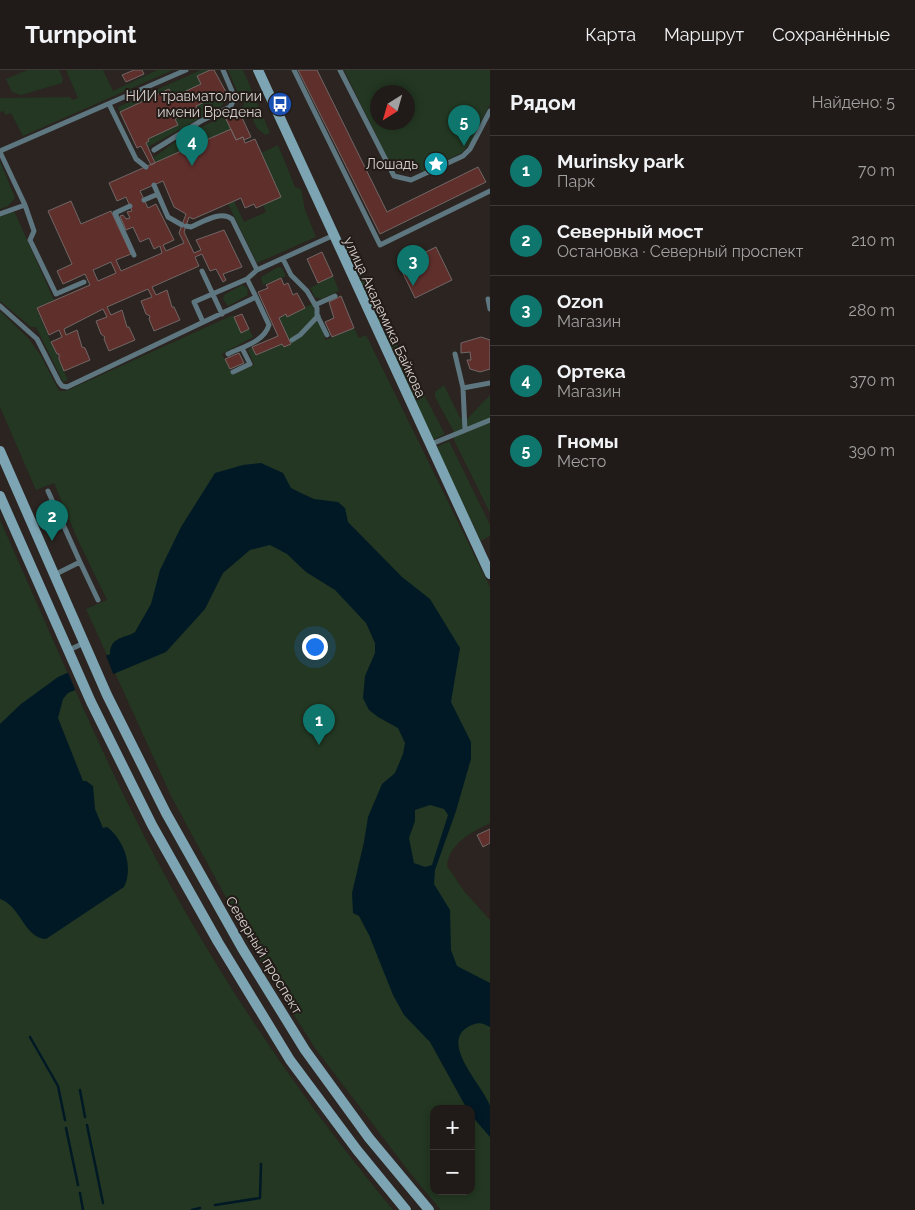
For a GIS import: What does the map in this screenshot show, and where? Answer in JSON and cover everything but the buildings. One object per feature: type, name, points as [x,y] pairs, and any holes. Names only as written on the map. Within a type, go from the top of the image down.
[{"type":"main road","name":"улица Академика Байкова","points":[[258,70],[332,236],[490,574]]},
{"type":"main road","points":[[0,451],[56,574],[86,646]]},
{"type":"main road","points":[[0,496],[91,702],[152,825],[218,942],[290,1060],[357,1150],[406,1210]]},
{"type":"main road","name":"Северный проспект","points":[[86,646],[107,695],[166,814],[242,948],[305,1050],[369,1138],[429,1210]]},
{"type":"lane","points":[[84,282],[56,294],[30,240],[34,230],[25,205],[0,152],[186,70]]},
{"type":"lane","points":[[154,150],[201,120],[230,107],[235,98],[223,70]]},
{"type":"lane","points":[[294,70],[380,245],[490,192]]},
{"type":"lane","points":[[340,70],[394,176],[411,180],[463,156],[470,149],[490,111]]},
{"type":"lane","points":[[109,104],[136,159],[146,167]]},
{"type":"lane","points":[[154,185],[168,217],[184,226],[191,227],[222,215],[232,219],[257,270]]},
{"type":"lane","points":[[144,200],[158,194]]},
{"type":"lane","points":[[0,214],[25,205]]},
{"type":"lane","points":[[130,206],[115,212],[134,255]]},
{"type":"lane","points":[[203,322],[194,302],[247,279],[257,270],[332,236]]},
{"type":"lane","points":[[283,259],[291,274],[307,291],[327,335]]},
{"type":"lane","points":[[202,270],[222,314]]},
{"type":"lane","points":[[228,354],[264,336],[269,325],[247,279]]},
{"type":"lane","points":[[315,305],[336,296]]},
{"type":"lane","points":[[0,306],[27,328],[36,339],[59,382],[62,386],[67,387],[256,297]]},
{"type":"lane","points":[[488,299],[490,309]]},
{"type":"lane","points":[[292,340],[300,335],[318,316]]},
{"type":"lane","points":[[233,372],[250,364],[242,348]]},
{"type":"lane","points":[[455,354],[463,388],[465,430]]},
{"type":"lane","points":[[463,388],[490,383]]},
{"type":"lane","points":[[429,445],[490,420]]},
{"type":"lane","points":[[48,491],[98,600]]},
{"type":"lane","points":[[56,574],[80,562]]},
{"type":"lane","points":[[70,653],[86,646]]},
{"type":"green space","points":[[27,70],[59,70],[63,79],[62,83],[21,95],[12,92],[6,79]]},
{"type":"green space","points":[[66,70],[103,70],[113,91],[157,70],[173,70],[23,136],[11,113],[5,115],[4,111],[0,112],[0,98],[70,97],[72,100],[78,98]]},
{"type":"green space","points":[[201,70],[210,70],[197,76],[201,84],[173,97],[169,89],[120,112],[118,107]]},
{"type":"green space","points":[[228,70],[243,70],[270,133],[265,135],[257,128],[251,116],[243,119],[238,109],[244,105],[244,101],[239,96]]},
{"type":"green space","points":[[344,70],[490,70],[490,104],[472,141],[463,152],[424,172],[405,162],[394,165],[390,163],[374,130],[415,130],[415,85],[370,85],[370,123]]},
{"type":"green space","points":[[229,91],[222,106],[148,147],[146,143],[149,141],[148,139],[175,119],[197,109],[196,106]]},
{"type":"green space","points":[[225,116],[231,129],[155,163],[153,158],[186,134]]},
{"type":"green space","points":[[278,145],[295,187],[301,189],[305,210],[316,237],[257,263],[228,204],[234,201],[244,222],[266,212],[263,205],[280,197],[261,153]]},
{"type":"green space","points":[[0,161],[15,198],[8,206],[0,209]]},
{"type":"green space","points":[[12,212],[15,213],[54,300],[36,308],[68,380],[63,382],[36,327],[31,327],[0,301],[0,217]]},
{"type":"green space","points":[[350,249],[386,321],[378,325],[345,251]]},
{"type":"green space","points":[[278,267],[282,268],[286,276],[263,285],[261,277]]},
{"type":"green space","points":[[333,276],[339,291],[321,299],[315,297],[310,288]]},
{"type":"green space","points":[[242,285],[247,288],[248,295],[228,306],[223,299],[224,295]]},
{"type":"green space","points":[[312,304],[326,340],[354,328],[359,338],[366,335],[490,587],[490,823],[462,839],[452,851],[447,866],[464,891],[490,920],[490,1210],[441,1210],[410,1173],[315,1048],[263,966],[171,796],[86,609],[107,600],[77,538],[54,483],[36,490],[0,407],[0,311],[28,338],[41,356],[59,391],[66,391],[233,315],[241,332],[249,329],[253,337],[222,354],[233,375],[254,365],[248,350],[252,347],[257,355],[282,344],[284,347],[291,344],[279,318],[286,314],[287,316]]},
{"type":"green space","points":[[390,331],[445,434],[433,440],[382,334]]},
{"type":"green space","points":[[444,385],[460,418],[467,419],[490,395],[490,513],[454,440],[454,432],[435,397],[435,392]]},
{"type":"green space","points":[[449,441],[490,525],[490,536],[481,541],[436,447]]},
{"type":"green space","points":[[0,520],[81,704],[159,865],[219,969],[251,1019],[320,1116],[393,1210],[0,1210]]},
{"type":"water","points":[[261,463],[283,473],[291,488],[314,499],[338,502],[345,508],[348,522],[402,577],[430,599],[460,648],[451,702],[471,742],[471,759],[456,811],[435,870],[434,884],[450,910],[451,950],[457,966],[490,983],[490,1027],[481,1023],[472,1025],[462,1032],[458,1041],[465,1064],[490,1106],[490,1137],[475,1120],[475,1105],[465,1105],[430,1042],[404,1015],[393,995],[369,935],[359,916],[353,913],[352,893],[368,817],[382,784],[395,773],[403,754],[405,743],[398,728],[369,710],[363,698],[365,676],[375,653],[375,643],[366,623],[335,590],[306,572],[287,554],[270,545],[250,550],[223,573],[205,609],[166,652],[68,693],[63,699],[58,718],[83,781],[93,786],[95,809],[103,828],[107,827],[113,832],[126,854],[128,871],[124,887],[46,939],[32,933],[13,908],[0,899],[0,724],[21,704],[58,677],[110,654],[111,648],[116,641],[135,632],[151,604],[160,570],[181,527],[215,473],[243,465]],"holes":[[[430,805],[444,809],[448,815],[432,865],[425,867],[414,863],[409,838],[415,821],[415,810]]]},
{"type":"pier","points":[[105,653],[114,676],[76,692],[67,670]]},
{"type":"waterway","points":[[30,1037],[58,1086],[65,1120]]},
{"type":"waterway","points":[[80,1090],[85,1117]]},
{"type":"waterway","points":[[87,1125],[103,1203]]},
{"type":"waterway","points":[[66,1128],[78,1185]]},
{"type":"waterway","points":[[215,1205],[260,1198],[261,1164]]},
{"type":"waterway","points":[[80,1193],[83,1210]]},
{"type":"waterway","points":[[192,1210],[200,1208]]},
{"type":"place","name":"НИИ травматологии имени Вредена","points":[[280,104]]},
{"type":"place","name":"Гномы","points":[[464,146]]},
{"type":"place","name":"Лошадь","points":[[436,164]]},
{"type":"place","name":"Ортека","points":[[192,166]]},
{"type":"place","name":"Ozon","points":[[413,286]]},
{"type":"place","name":"Северный мост","points":[[52,541]]},
{"type":"place","name":"Murinsky park","points":[[319,745]]}]
